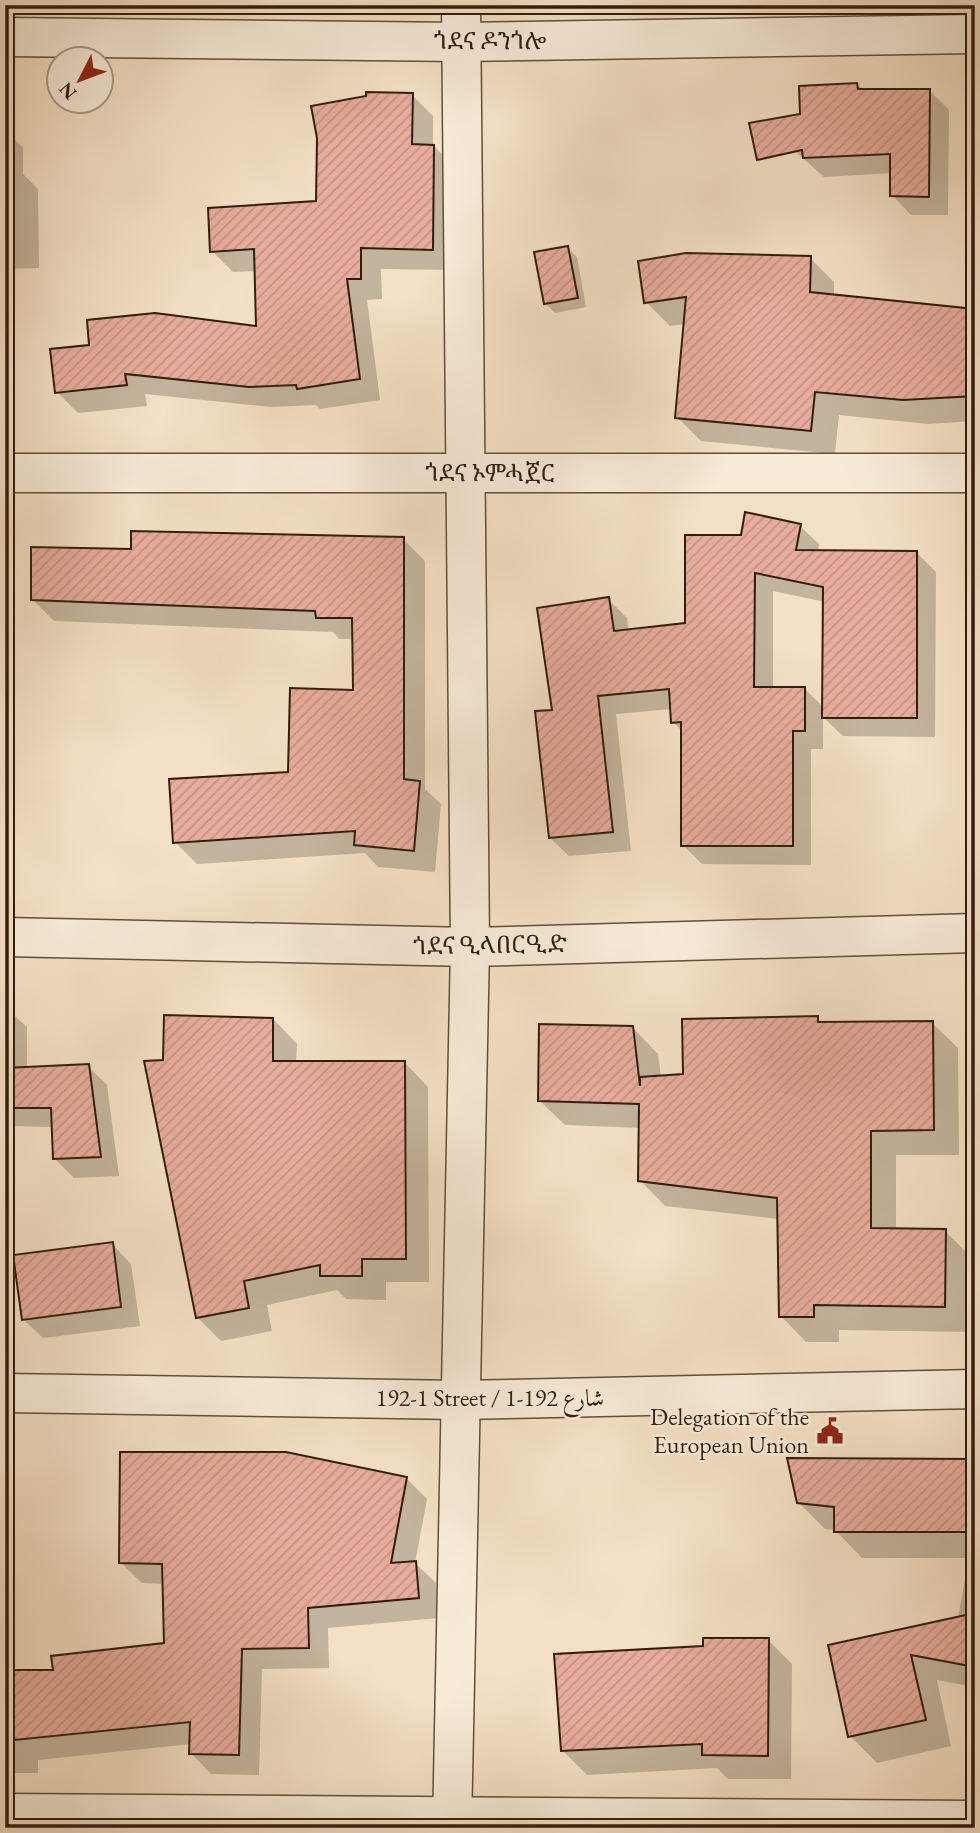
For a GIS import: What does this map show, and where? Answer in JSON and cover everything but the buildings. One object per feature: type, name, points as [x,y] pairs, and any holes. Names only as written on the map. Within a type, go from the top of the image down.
[{"type":"street","name":"ጎደና ዶንጎሎ","points":[[5,37],[461,23],[975,34]]},
{"type":"street","points":[[452,1822],[470,947],[461,23]]},
{"type":"street","name":"ጎደና ኦምሓጀር","points":[[5,473],[975,473]]},
{"type":"street","name":"ጎደና ዒላበርዒድ","points":[[5,937],[470,947],[975,933]]},
{"type":"street","name":"192-1 Street / شارع 192-1","points":[[5,1393],[460,1400],[975,1389]]},
{"type":"street","points":[[5,1813],[452,1822],[975,1820]]},
{"type":"place","name":"Delegation of the European Union","points":[[830,1431]]}]
